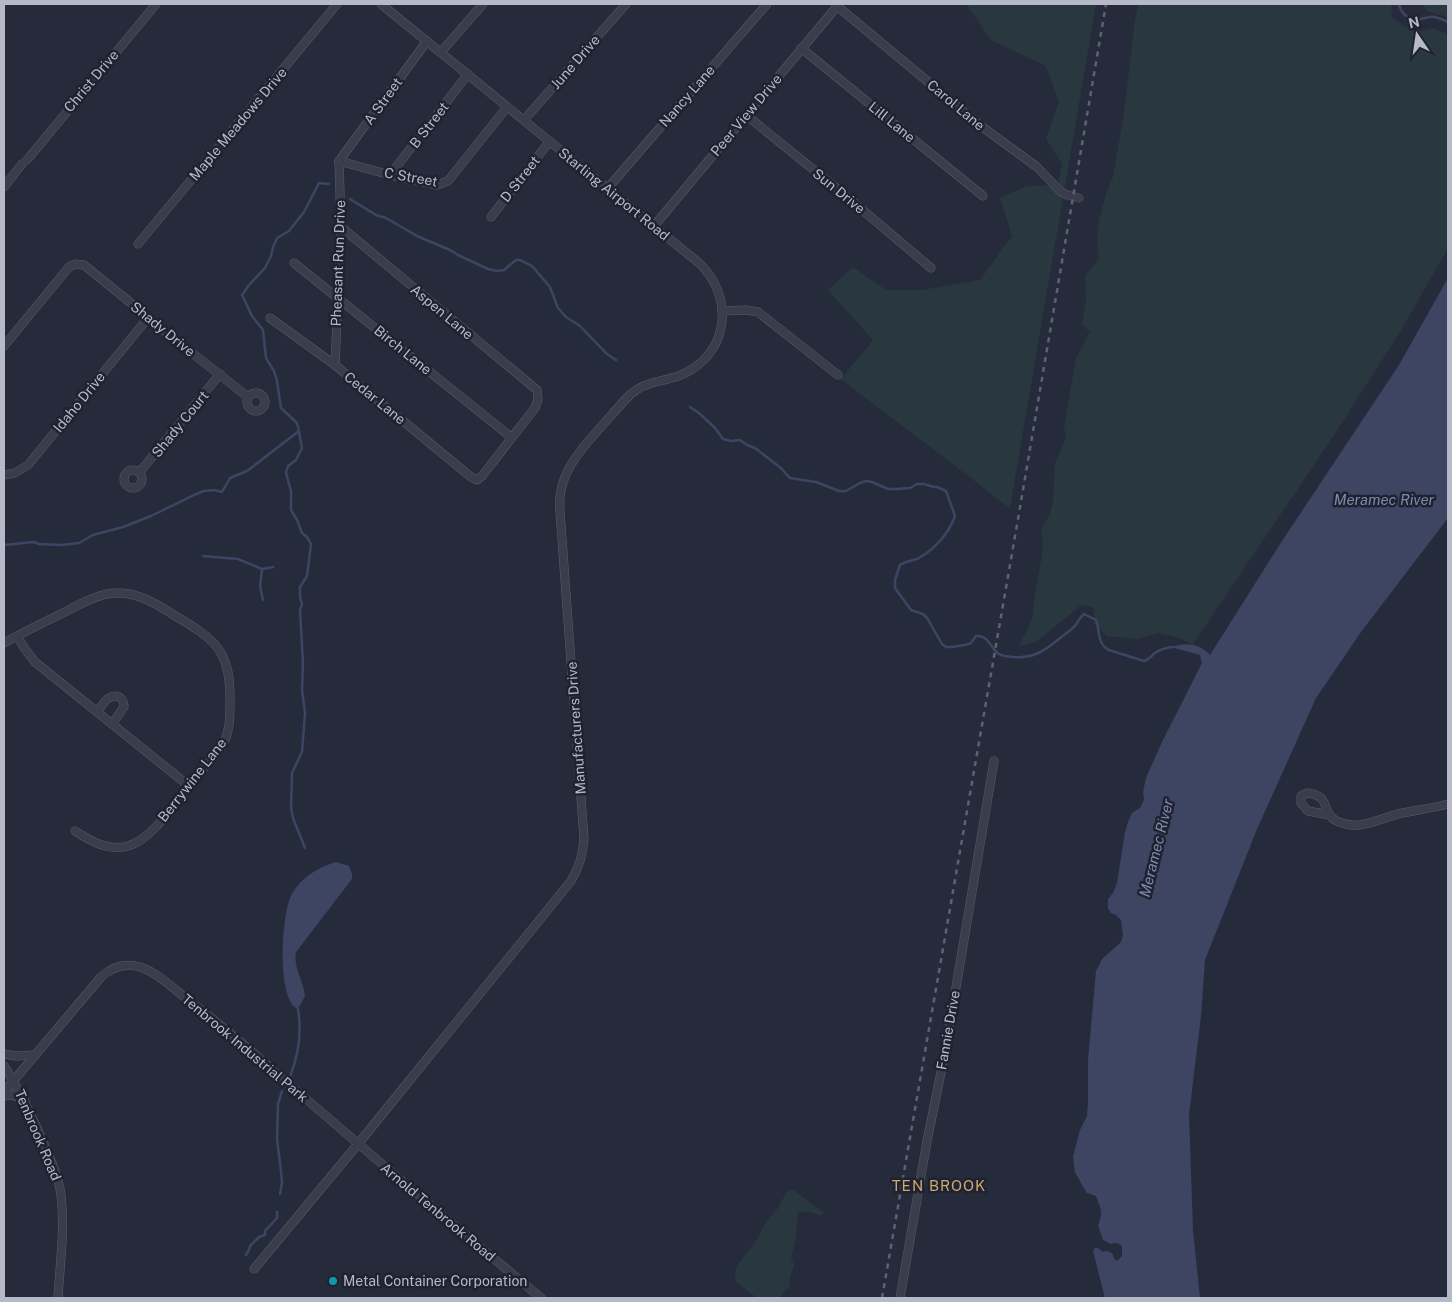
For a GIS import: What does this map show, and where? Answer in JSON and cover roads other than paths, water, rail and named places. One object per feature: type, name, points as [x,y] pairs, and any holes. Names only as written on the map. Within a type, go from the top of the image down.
[{"type":"street","name":"Christ Drive","points":[[4,187],[156,4]]},
{"type":"street","name":"Maple Meadows Drive","points":[[138,244],[337,4]]},
{"type":"street","name":"Starling Airport Road","points":[[382,4],[708,272],[721,299],[722,311]]},
{"type":"street","points":[[441,52],[483,4]]},
{"type":"street","name":"June Drive","points":[[524,120],[626,4]]},
{"type":"street","name":"Nancy Lane","points":[[607,188],[767,4]]},
{"type":"street","name":"Peer View Drive","points":[[654,226],[838,5]]},
{"type":"street","name":"Carol Lane","points":[[838,5],[967,115],[1036,168],[1061,192],[1079,198]]},
{"type":"street","name":"A Street","points":[[339,161],[427,41]]},
{"type":"street","name":"Lill Lane","points":[[801,48],[983,196]]},
{"type":"street","name":"B Street","points":[[390,175],[468,74]]},
{"type":"street","name":"C Street","points":[[339,161],[437,185],[448,181],[507,107]]},
{"type":"street","name":"Sun Drive","points":[[746,114],[931,268]]},
{"type":"street","name":"D Street","points":[[491,217],[549,142]]},
{"type":"street","name":"Pheasant Run Drive","points":[[335,365],[341,227],[339,161]]},
{"type":"street","name":"Aspen Lane","points":[[341,227],[537,390],[538,399],[535,408],[511,437]]},
{"type":"street","name":"Birch Lane","points":[[294,263],[511,437]]},
{"type":"street","name":"Shady Drive","points":[[4,346],[69,268],[76,264],[84,265],[147,319],[160,327],[248,397]]},
{"type":"street","points":[[722,311],[746,310],[762,314],[838,375]]},
{"type":"street","name":"Manufacturers Drive","points":[[358,1144],[568,885],[580,864],[584,839],[560,495],[570,466],[633,392],[649,384],[682,375],[694,369],[712,350],[721,327],[722,311]]},
{"type":"street","name":"Cedar Lane","points":[[270,318],[335,365],[477,480],[511,437]]},
{"type":"street","name":"Idaho Drive","points":[[4,475],[15,473],[28,465],[147,319]]},
{"type":"street","name":"Shady Court","points":[[139,474],[220,374]]},
{"type":"street","points":[[550,512],[560,512]]},
{"type":"street","name":"Berrywine Lane","points":[[4,643],[95,598],[120,593],[137,595],[197,628],[211,639],[222,653],[228,667],[231,696],[229,727],[223,743],[149,833],[138,842],[130,845],[111,847],[102,846],[75,831]]},
{"type":"street","points":[[17,636],[35,662],[188,786]]},
{"type":"street","points":[[97,712],[110,697],[120,698],[124,702],[124,707],[112,724]]},
{"type":"street","name":"Fannie Drive","points":[[900,1298],[927,1141],[945,1053],[994,761]]},
{"type":"street","points":[[1330,815],[1334,820],[1359,826],[1402,813],[1448,804]]},
{"type":"street","name":"Tenbrook Industrial Park","points":[[13,1080],[104,974],[120,966],[138,966],[154,974],[190,1001],[260,1058],[358,1144]]},
{"type":"street","points":[[4,1054],[16,1056],[34,1055]]},
{"type":"street","name":"Tenbrook Road","points":[[4,1066],[25,1102],[54,1168],[61,1195],[62,1224],[58,1298]]},
{"type":"street","points":[[4,1092],[13,1080]]},
{"type":"street","points":[[4,1096],[13,1095],[25,1102]]},
{"type":"street","points":[[254,1269],[358,1144]]},
{"type":"street","name":"Arnold Tenbrook Road","points":[[358,1144],[541,1298]]},
{"type":"water","name":"Meramec River","points":[[1448,278],[1448,518],[1361,632],[1316,698],[1257,829],[1205,960],[1201,1016],[1189,1115],[1193,1230],[1200,1298],[1105,1298],[1093,1251],[1095,1248],[1098,1248],[1103,1252],[1107,1251],[1112,1253],[1115,1260],[1118,1260],[1122,1256],[1122,1246],[1103,1240],[1098,1225],[1101,1213],[1099,1204],[1096,1196],[1087,1193],[1082,1185],[1075,1172],[1073,1157],[1080,1130],[1087,1116],[1088,1060],[1096,971],[1102,959],[1121,942],[1123,935],[1121,920],[1111,913],[1108,908],[1108,899],[1117,883],[1125,832],[1132,813],[1140,808],[1144,800],[1143,792],[1146,778],[1202,663],[1200,655],[1171,647],[1182,644],[1197,646],[1210,655],[1282,541],[1399,365]]},
{"type":"water","points":[[336,862],[349,866],[352,879],[296,952],[297,969],[305,996],[298,1009],[291,1002],[286,990],[284,973],[284,934],[289,902],[297,886],[307,877],[317,870]]},
{"type":"waterway","points":[[1399,4],[1404,14],[1414,21],[1431,17],[1448,22]]},
{"type":"waterway","points":[[4,545],[34,542],[62,545],[79,543],[93,535],[123,527],[151,516],[204,491],[214,490],[222,492],[230,478],[247,471],[299,431],[297,423],[281,408],[277,381],[274,371],[266,358],[263,330],[252,316],[242,295],[265,268],[277,238],[289,231],[304,212],[319,183],[329,184]]},
{"type":"waterway","points":[[350,199],[417,236],[488,269],[504,270],[516,260],[532,266],[550,287],[558,308],[566,317],[580,326],[607,354],[616,360]]},
{"type":"waterway","points":[[690,407],[715,428],[723,439],[731,441],[740,440],[755,448],[782,469],[790,478],[816,482],[839,491],[846,491],[866,481],[888,489],[910,488],[917,484],[924,484],[946,491],[955,516],[949,528],[931,550],[917,559],[900,565],[895,580],[895,588],[911,610],[923,614],[927,618],[942,644],[946,647],[965,645],[971,643],[976,636],[980,636],[987,640],[1001,655],[1027,657],[1039,653],[1050,646],[1073,628],[1084,614],[1096,620],[1102,644],[1109,650],[1144,661],[1155,653],[1172,647]]},
{"type":"waterway","points":[[299,432],[302,448],[296,460],[288,466],[286,473],[291,491],[291,510],[302,533],[311,544],[307,576],[300,587],[302,604],[300,610],[303,663],[302,690],[305,713],[302,752],[292,773],[291,808],[305,848]]},
{"type":"waterway","points":[[203,556],[238,559],[262,569],[273,567]]},
{"type":"waterway","points":[[262,570],[260,586],[263,600]]},
{"type":"waterway","points":[[290,1077],[298,1044],[300,1026],[298,1009]]},
{"type":"waterway","points":[[280,1194],[282,1183],[277,1139],[278,1104],[282,1091]]},
{"type":"waterway","points":[[246,1255],[250,1246],[259,1237],[265,1235],[265,1231],[277,1218],[277,1212]]},
{"type":"railway","points":[[882,1298],[1106,4]]},
{"type":"place","name":"Metal Container Corporation","points":[[333,1281]]},
{"type":"district","name":"TEN BROOK","points":[[939,1185]]}]
